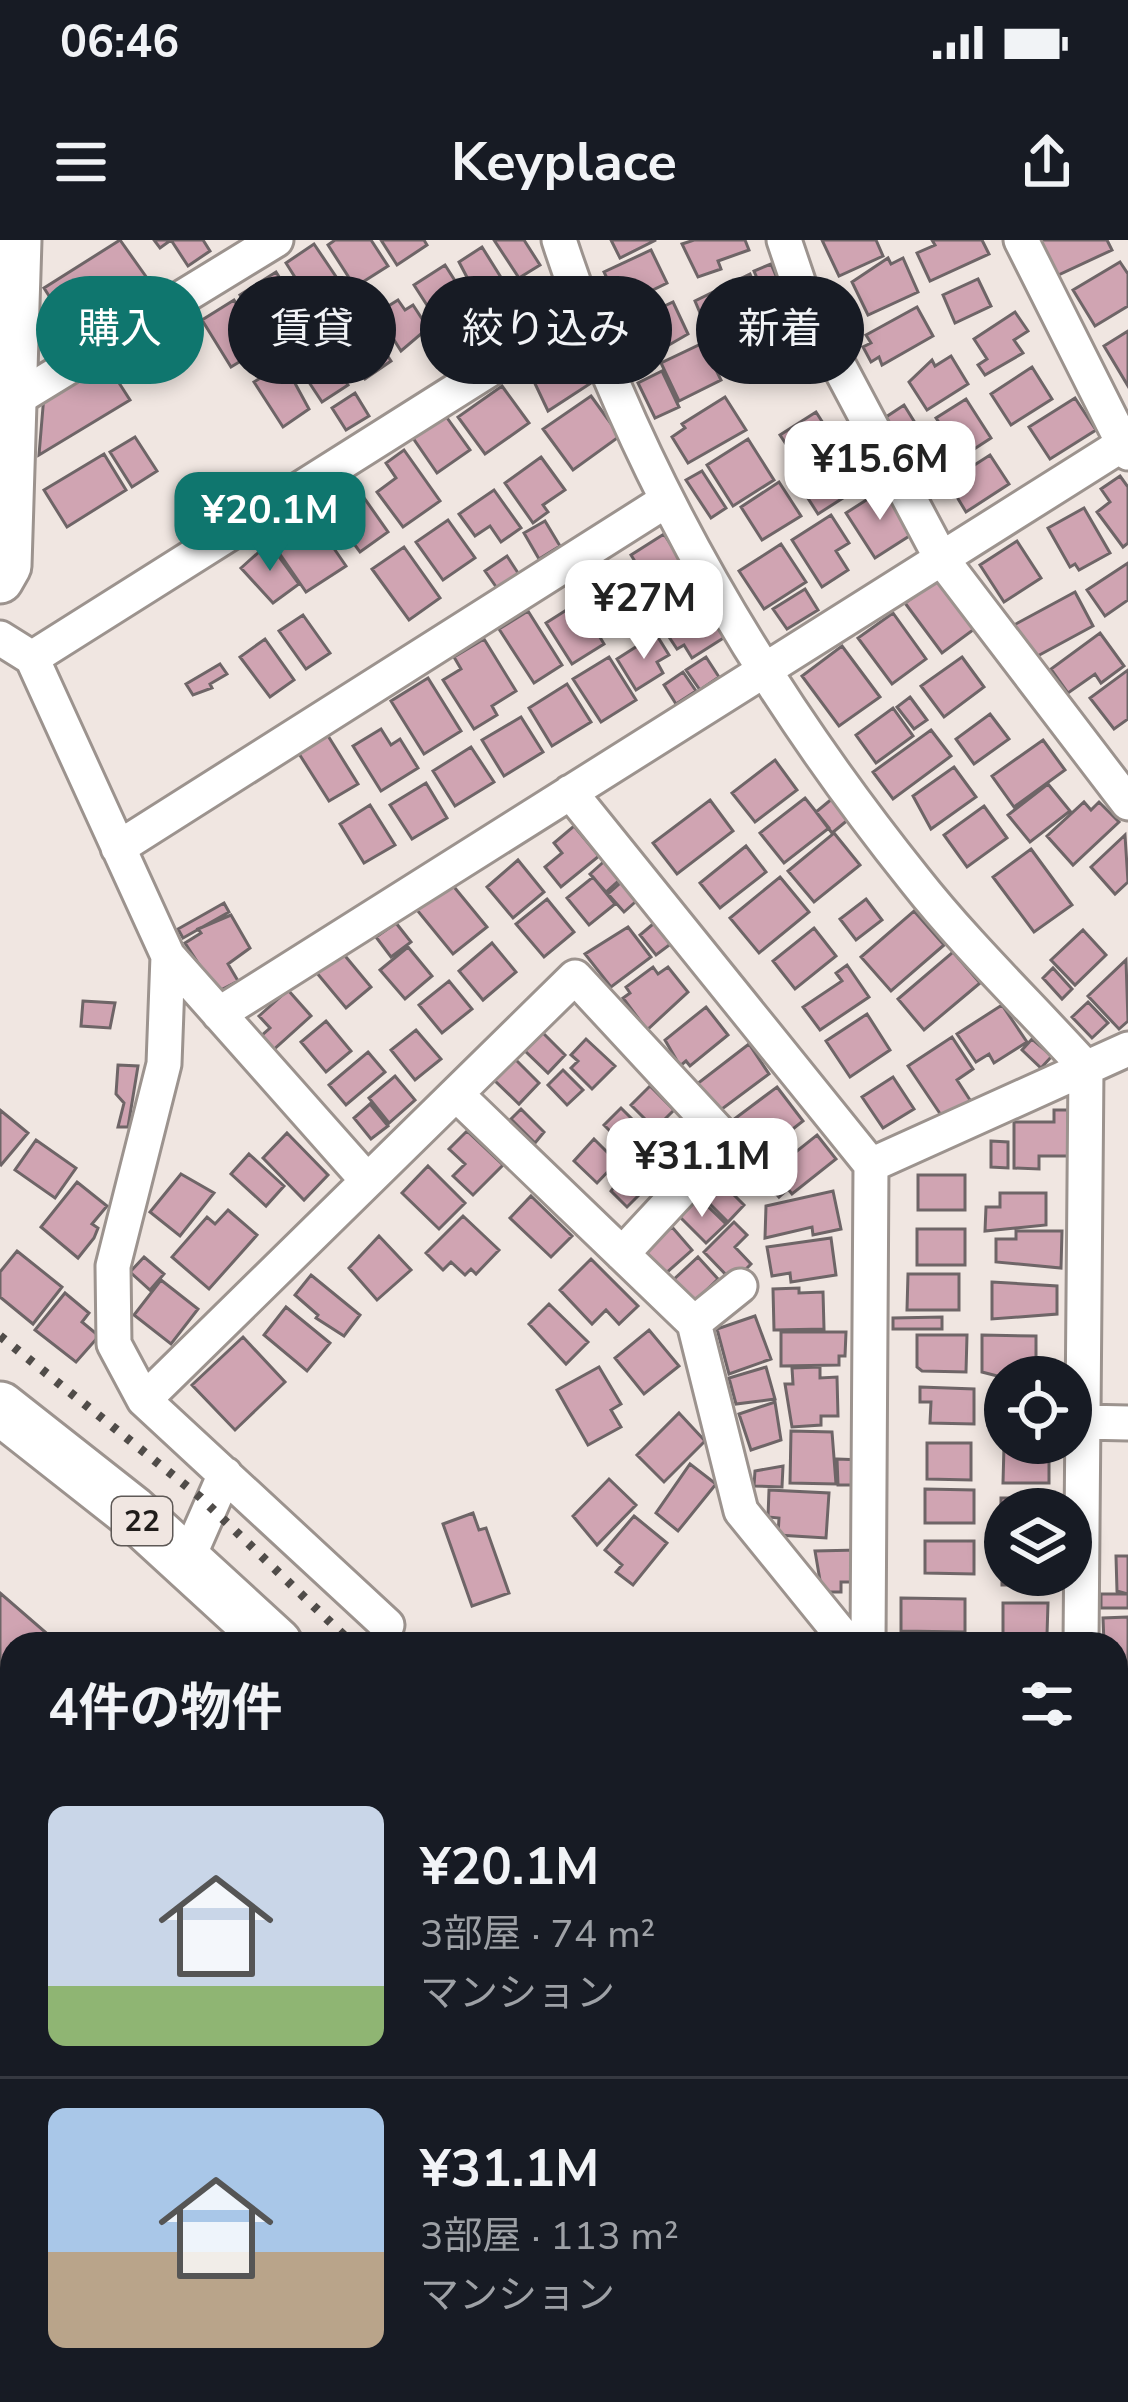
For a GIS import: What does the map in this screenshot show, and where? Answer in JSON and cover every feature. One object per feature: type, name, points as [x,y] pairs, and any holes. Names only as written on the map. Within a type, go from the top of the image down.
[{"type":"main road","name":"22","points":[[0,1408],[132,1512],[262,1632]]},
{"type":"street","points":[[0,580],[8,566],[4,520],[13,400],[8,309],[18,240]]},
{"type":"street","points":[[13,400],[275,240]]},
{"type":"street","points":[[559,240],[571,276]]},
{"type":"street","points":[[784,240],[805,302],[941,558],[1128,802]]},
{"type":"street","points":[[219,1014],[1126,446],[1022,240]]},
{"type":"street","points":[[32,658],[466,384]]},
{"type":"street","points":[[615,384],[667,500],[762,671],[916,882],[1086,1068],[1084,1356]]},
{"type":"street","points":[[118,848],[667,500]]},
{"type":"street","points":[[0,638],[32,658],[168,956],[364,1178]]},
{"type":"street","points":[[571,792],[871,1165],[868,1632]]},
{"type":"street","points":[[168,956],[164,1064],[113,1266],[114,1344],[144,1400],[387,1625]]},
{"type":"street","points":[[144,1400],[364,1178],[574,977],[727,1141],[622,1254]]},
{"type":"street","points":[[871,1165],[1128,1049]]},
{"type":"street","points":[[456,1094],[694,1323],[741,1511],[839,1632]]},
{"type":"street","points":[[694,1323],[740,1286]]},
{"type":"street","points":[[1092,1422],[1128,1424]]},
{"type":"street","points":[[1081,1632],[1083,1464]]},
{"type":"street","points":[[185,1565],[225,1474]]},
{"type":"building","points":[[120,240],[146,276],[63,276]]},
{"type":"building","points":[[171,240],[203,240],[210,251],[188,266]]},
{"type":"building","points":[[335,240],[371,240],[388,266],[372,276],[348,276],[328,245]]},
{"type":"building","points":[[381,240],[424,240],[427,245],[397,265]]},
{"type":"building","points":[[494,240],[524,240],[540,265],[518,276]]},
{"type":"building","points":[[611,240],[656,240],[620,258]]},
{"type":"building","points":[[745,240],[749,250],[718,261],[721,269],[698,276],[682,244]]},
{"type":"building","points":[[822,240],[876,240],[883,256],[839,276]]},
{"type":"building","points":[[932,240],[982,240],[989,254],[930,281],[917,253],[935,245]]},
{"type":"building","points":[[1107,240],[1112,250],[1054,277],[1037,243]]},
{"type":"building","points":[[314,244],[336,276],[294,276],[286,263]]},
{"type":"building","points":[[482,247],[500,276],[466,276],[459,262]]},
{"type":"building","points":[[651,250],[664,276],[606,276],[604,272]]},
{"type":"building","points":[[888,258],[891,264],[903,258],[918,292],[868,315],[861,276]]},
{"type":"building","points":[[1120,262],[1128,274],[1128,306],[1095,326],[1073,290]]},
{"type":"building","points":[[771,264],[776,276],[756,276],[754,271]]},
{"type":"building","points":[[445,265],[452,276],[428,276]]},
{"type":"building","points":[[978,279],[991,306],[955,323],[943,295]]},
{"type":"building","points":[[396,301],[405,310],[413,305],[420,316],[420,335],[401,351],[396,343]]},
{"type":"building","points":[[672,302],[688,334],[672,343]]},
{"type":"building","points":[[228,304],[228,362],[204,323]]},
{"type":"building","points":[[917,307],[933,336],[882,365],[879,357],[871,362],[864,349],[871,343],[866,335]]},
{"type":"building","points":[[1015,312],[1028,331],[1014,340],[1023,353],[985,375],[978,365],[987,359],[974,339]]},
{"type":"building","points":[[1128,331],[1128,386],[1104,346]]},
{"type":"building","points":[[696,346],[696,384],[713,384],[679,401],[671,384],[672,358]]},
{"type":"building","points":[[951,356],[968,384],[927,410],[909,382],[932,360],[935,366]]},
{"type":"building","points":[[1032,367],[1052,399],[1011,425],[991,394]]},
{"type":"building","points":[[62,384],[120,384],[130,400],[39,455],[44,395]]},
{"type":"building","points":[[255,384],[295,384],[309,409],[283,427]]},
{"type":"building","points":[[310,384],[347,384],[348,385],[322,402]]},
{"type":"building","points":[[535,384],[589,384],[548,411]]},
{"type":"building","points":[[638,384],[668,384],[679,407],[655,418]]},
{"type":"building","points":[[502,386],[529,423],[485,454],[458,417]]},
{"type":"building","points":[[355,393],[369,416],[346,430],[332,408]]},
{"type":"building","points":[[591,396],[620,436],[573,470],[543,429]]},
{"type":"building","points":[[725,397],[746,430],[688,463],[672,437],[685,428],[682,424]]},
{"type":"building","points":[[1075,398],[1096,430],[1050,459],[1029,427]]},
{"type":"building","points":[[966,399],[991,438],[962,457],[936,418]]},
{"type":"building","points":[[904,405],[922,434],[904,445],[886,417]]},
{"type":"building","points":[[816,412],[837,445],[801,467],[780,435]]},
{"type":"building","points":[[445,415],[470,450],[437,473],[413,438]]},
{"type":"building","points":[[942,436],[963,468],[951,475],[931,443]]},
{"type":"building","points":[[135,437],[157,471],[132,487],[110,452]]},
{"type":"building","points":[[748,439],[774,480],[733,506],[707,465]]},
{"type":"building","points":[[404,450],[440,501],[403,527],[377,492],[396,478],[386,463]]},
{"type":"building","points":[[834,453],[857,489],[818,514],[795,478]]},
{"type":"building","points":[[104,454],[126,490],[67,527],[44,490]]},
{"type":"building","points":[[990,455],[1009,484],[966,512],[948,482]]},
{"type":"building","points":[[541,457],[565,490],[543,505],[548,512],[533,523],[505,483]]},
{"type":"building","points":[[702,471],[726,508],[711,518],[686,480]]},
{"type":"building","points":[[1120,476],[1128,487],[1128,543],[1123,547],[1097,512],[1110,502],[1101,489]]},
{"type":"building","points":[[779,482],[801,516],[762,540],[741,507]]},
{"type":"building","points":[[885,488],[914,533],[875,558],[846,513]]},
{"type":"building","points":[[494,490],[521,528],[501,542],[490,526],[475,536],[459,514]]},
{"type":"building","points":[[360,492],[388,532],[360,552],[331,513]]},
{"type":"building","points":[[303,498],[316,517],[295,530],[282,512]]},
{"type":"building","points":[[1084,508],[1110,553],[1079,570],[1075,564],[1070,567],[1048,528]]},
{"type":"building","points":[[831,515],[849,543],[836,551],[848,570],[822,587],[792,540]]},
{"type":"building","points":[[313,518],[346,566],[306,592],[264,531],[279,521],[289,535]]},
{"type":"building","points":[[448,520],[475,558],[443,580],[416,542]]},
{"type":"building","points":[[545,521],[560,546],[539,559],[524,533]]},
{"type":"building","points":[[664,534],[688,571],[654,592],[631,555]]},
{"type":"building","points":[[1017,541],[1041,578],[1004,602],[980,565]]},
{"type":"building","points":[[269,543],[299,584],[273,603],[241,568]]},
{"type":"building","points":[[781,544],[806,582],[764,609],[739,571]]},
{"type":"building","points":[[404,547],[440,598],[409,620],[372,569]]},
{"type":"building","points":[[507,556],[520,576],[499,591],[485,571]]},
{"type":"building","points":[[1128,563],[1128,600],[1105,616],[1087,590]]},
{"type":"building","points":[[940,578],[977,627],[942,653],[905,603]]},
{"type":"building","points":[[805,589],[818,610],[787,629],[773,609]]},
{"type":"building","points":[[1075,592],[1093,626],[1032,659],[1014,625]]},
{"type":"building","points":[[579,602],[604,644],[572,664],[546,623]]},
{"type":"building","points":[[703,602],[725,637],[692,658],[684,645],[677,649],[663,628]]},
{"type":"building","points":[[528,611],[562,665],[534,683],[499,629]]},
{"type":"building","points":[[893,613],[926,659],[892,684],[858,638]]},
{"type":"building","points":[[303,615],[330,653],[306,669],[279,631]]},
{"type":"building","points":[[1100,633],[1124,666],[1101,683],[1095,674],[1068,693],[1051,669]]},
{"type":"building","points":[[656,634],[669,655],[657,662],[663,673],[636,690],[617,659]]},
{"type":"building","points":[[265,639],[294,680],[270,697],[240,657]]},
{"type":"building","points":[[484,639],[516,691],[492,706],[497,715],[474,729],[443,680],[461,669],[454,657]]},
{"type":"building","points":[[842,646],[880,697],[839,726],[802,676]]},
{"type":"building","points":[[609,657],[636,700],[601,722],[573,679]]},
{"type":"building","points":[[706,657],[719,677],[700,690],[686,670]]},
{"type":"building","points":[[962,657],[984,687],[944,717],[921,686]]},
{"type":"building","points":[[220,664],[227,674],[210,684],[212,688],[193,695],[186,684]]},
{"type":"building","points":[[1128,670],[1128,719],[1114,729],[1090,698]]},
{"type":"building","points":[[683,672],[696,691],[676,704],[664,685]]},
{"type":"building","points":[[428,678],[461,731],[424,754],[391,701]]},
{"type":"building","points":[[567,684],[591,722],[552,746],[529,708]]},
{"type":"building","points":[[910,697],[927,720],[914,729],[897,707]]},
{"type":"building","points":[[893,708],[913,736],[876,763],[856,735]]},
{"type":"building","points":[[990,714],[1009,739],[974,764],[956,739]]},
{"type":"building","points":[[521,717],[543,752],[504,776],[482,740]]},
{"type":"building","points":[[381,729],[391,745],[400,739],[418,768],[381,791],[353,746]]},
{"type":"building","points":[[931,730],[951,756],[893,799],[873,772]]},
{"type":"building","points":[[325,731],[358,784],[329,801],[296,749]]},
{"type":"building","points":[[1043,740],[1065,770],[1014,807],[992,776]]},
{"type":"building","points":[[471,747],[494,782],[455,806],[433,771]]},
{"type":"building","points":[[775,760],[797,790],[755,822],[732,793]]},
{"type":"building","points":[[954,767],[976,797],[931,829],[913,796]]},
{"type":"building","points":[[426,783],[447,818],[412,839],[390,805]]},
{"type":"building","points":[[1048,784],[1070,811],[1030,842],[1008,815]]},
{"type":"building","points":[[805,798],[829,828],[784,863],[760,833]]},
{"type":"building","points":[[833,798],[849,819],[832,833],[816,812]]},
{"type":"building","points":[[710,800],[733,831],[677,874],[653,843]]},
{"type":"building","points":[[1084,802],[1091,810],[1099,802],[1119,822],[1073,865],[1047,836]]},
{"type":"building","points":[[370,805],[395,845],[364,863],[340,824]]},
{"type":"building","points":[[984,806],[1007,838],[967,867],[944,835]]},
{"type":"building","points":[[574,826],[599,856],[561,887],[545,867],[562,853],[554,843]]},
{"type":"building","points":[[834,833],[860,865],[814,902],[788,871]]},
{"type":"building","points":[[1125,835],[1128,882],[1115,894],[1091,867]]},
{"type":"building","points":[[746,846],[766,872],[720,908],[700,883]]},
{"type":"building","points":[[1031,849],[1072,905],[1034,932],[993,877]]},
{"type":"building","points":[[609,857],[625,875],[606,892],[590,874]]},
{"type":"building","points":[[518,860],[544,892],[513,918],[487,887]]},
{"type":"building","points":[[593,877],[615,904],[589,925],[567,898]]},
{"type":"building","points":[[780,877],[809,912],[759,953],[730,918]]},
{"type":"building","points":[[626,878],[642,896],[624,912],[608,894]]},
{"type":"building","points":[[450,882],[487,927],[453,954],[417,910]]},
{"type":"building","points":[[547,899],[574,932],[544,957],[516,924]]},
{"type":"building","points":[[866,899],[882,920],[856,940],[840,919]]},
{"type":"building","points":[[224,903],[229,912],[183,938],[178,929]]},
{"type":"building","points":[[914,911],[944,945],[891,991],[861,957]]},
{"type":"building","points":[[231,915],[250,948],[228,964],[238,981],[217,992],[185,943],[201,933],[198,929]]},
{"type":"building","points":[[659,919],[676,940],[656,955],[640,935]]},
{"type":"building","points":[[396,923],[411,942],[391,957],[376,937]]},
{"type":"building","points":[[628,927],[651,957],[611,987],[585,954]]},
{"type":"building","points":[[814,928],[836,956],[795,989],[773,961]]},
{"type":"building","points":[[1083,930],[1106,955],[1075,985],[1051,960]]},
{"type":"building","points":[[492,943],[516,972],[483,1000],[459,971]]},
{"type":"building","points":[[408,947],[432,976],[405,999],[380,970]]},
{"type":"building","points":[[341,951],[371,987],[346,1008],[316,972]]},
{"type":"building","points":[[953,952],[980,983],[924,1030],[898,999]]},
{"type":"building","points":[[1126,960],[1128,1021],[1119,1029],[1088,996]]},
{"type":"building","points":[[847,965],[869,997],[820,1030],[803,1007],[842,981],[836,973]]},
{"type":"building","points":[[653,967],[658,974],[668,967],[688,992],[647,1030],[623,998],[630,993],[626,987]]},
{"type":"building","points":[[1053,968],[1072,989],[1062,999],[1043,978]]},
{"type":"building","points":[[449,981],[472,1009],[442,1033],[419,1005]]},
{"type":"building","points":[[288,990],[311,1016],[272,1051],[260,1037],[270,1028],[259,1016]]},
{"type":"building","points":[[83,1001],[115,1003],[110,1028],[81,1026]]},
{"type":"building","points":[[1088,1002],[1108,1023],[1092,1038],[1072,1017]]},
{"type":"building","points":[[1002,1005],[1027,1042],[994,1063],[989,1054],[976,1062],[957,1034]]},
{"type":"building","points":[[706,1007],[728,1035],[690,1066],[686,1061],[680,1066],[665,1040]]},
{"type":"building","points":[[867,1014],[890,1050],[850,1077],[826,1041]]},
{"type":"building","points":[[326,1021],[351,1051],[326,1072],[301,1042]]},
{"type":"building","points":[[416,1030],[441,1059],[415,1080],[391,1050]]},
{"type":"building","points":[[541,1031],[565,1055],[548,1073],[523,1049]]},
{"type":"building","points":[[952,1037],[973,1069],[957,1080],[972,1103],[945,1121],[908,1066]]},
{"type":"building","points":[[586,1039],[615,1066],[592,1089],[571,1068],[578,1061],[571,1055]]},
{"type":"building","points":[[1032,1039],[1052,1056],[1041,1068],[1022,1050]]},
{"type":"building","points":[[749,1044],[769,1074],[718,1112],[697,1084]]},
{"type":"building","points":[[368,1052],[385,1072],[346,1105],[329,1085]]},
{"type":"building","points":[[514,1058],[539,1083],[519,1104],[493,1079]]},
{"type":"building","points":[[118,1065],[138,1066],[128,1127],[118,1127],[124,1103],[116,1094]]},
{"type":"building","points":[[563,1070],[583,1090],[567,1105],[548,1085]]},
{"type":"building","points":[[395,1076],[415,1100],[389,1123],[369,1098]]},
{"type":"building","points":[[893,1077],[914,1109],[883,1128],[862,1097]]},
{"type":"building","points":[[650,1086],[674,1110],[655,1129],[631,1105]]},
{"type":"building","points":[[777,1087],[803,1121],[756,1158],[729,1123]]},
{"type":"building","points":[[370,1104],[388,1126],[371,1139],[354,1118]]},
{"type":"building","points":[[621,1108],[651,1138],[634,1155],[604,1125]]},
{"type":"building","points":[[521,1109],[544,1132],[535,1143],[511,1119]]},
{"type":"building","points":[[0,1110],[28,1133],[1,1165],[0,1164]]},
{"type":"building","points":[[1054,1110],[1068,1110],[1068,1156],[1039,1156],[1039,1169],[1014,1168],[1014,1122],[1054,1122]]},
{"type":"building","points":[[669,1127],[693,1153],[670,1175],[660,1165],[652,1172],[638,1157]]},
{"type":"building","points":[[467,1131],[503,1165],[473,1195],[453,1176],[465,1164],[449,1149]]},
{"type":"building","points":[[287,1133],[328,1175],[304,1200],[263,1158]]},
{"type":"building","points":[[817,1135],[836,1159],[792,1194],[788,1189],[779,1197],[763,1178]]},
{"type":"building","points":[[594,1139],[617,1162],[597,1183],[574,1161]]},
{"type":"building","points":[[36,1140],[76,1168],[55,1198],[15,1170]]},
{"type":"building","points":[[991,1141],[1008,1142],[1008,1168],[991,1167]]},
{"type":"building","points":[[249,1154],[284,1186],[266,1206],[231,1174]]},
{"type":"building","points":[[729,1160],[739,1181],[730,1191],[744,1205],[728,1222],[698,1192]]},
{"type":"building","points":[[633,1161],[653,1181],[627,1207],[611,1191]]},
{"type":"building","points":[[428,1166],[465,1203],[439,1229],[402,1193]]},
{"type":"building","points":[[181,1174],[214,1193],[180,1236],[150,1212]]},
{"type":"building","points":[[918,1175],[965,1175],[965,1210],[918,1210]]},
{"type":"building","points":[[77,1182],[107,1206],[92,1224],[98,1228],[94,1238],[78,1258],[41,1227]]},
{"type":"building","points":[[833,1191],[841,1229],[813,1235],[812,1227],[765,1238],[766,1206]]},
{"type":"building","points":[[1000,1193],[1046,1193],[1046,1225],[985,1231],[986,1207],[1000,1207]]},
{"type":"building","points":[[531,1196],[572,1236],[551,1257],[510,1218]]},
{"type":"building","points":[[697,1196],[726,1224],[706,1243],[678,1215]]},
{"type":"building","points":[[228,1210],[257,1235],[209,1289],[172,1257],[207,1217],[215,1224]]},
{"type":"building","points":[[463,1216],[499,1250],[476,1274],[471,1269],[465,1275],[451,1262],[443,1270],[426,1253]]},
{"type":"building","points":[[734,1222],[747,1235],[735,1247],[751,1264],[733,1282],[704,1252]]},
{"type":"building","points":[[672,1227],[692,1250],[665,1274],[645,1251]]},
{"type":"building","points":[[917,1229],[965,1229],[965,1265],[917,1265]]},
{"type":"building","points":[[1016,1231],[1062,1231],[1061,1268],[996,1262],[996,1239],[1016,1239]]},
{"type":"building","points":[[379,1236],[411,1270],[377,1300],[349,1268]]},
{"type":"building","points":[[831,1238],[836,1275],[791,1282],[790,1273],[772,1276],[767,1247]]},
{"type":"building","points":[[17,1251],[62,1287],[33,1324],[0,1297],[0,1272]]},
{"type":"building","points":[[144,1257],[164,1274],[150,1290],[130,1272]]},
{"type":"building","points":[[698,1257],[718,1279],[693,1303],[672,1281]]},
{"type":"building","points":[[591,1259],[638,1306],[619,1324],[606,1310],[592,1324],[560,1290]]},
{"type":"building","points":[[908,1274],[959,1274],[959,1310],[907,1310]]},
{"type":"building","points":[[311,1275],[360,1315],[344,1336],[316,1318],[295,1295]]},
{"type":"building","points":[[161,1280],[198,1309],[171,1344],[134,1315]]},
{"type":"building","points":[[992,1282],[1057,1286],[1057,1314],[992,1319]]},
{"type":"building","points":[[799,1288],[799,1293],[823,1292],[824,1329],[774,1330],[773,1289]]},
{"type":"building","points":[[65,1293],[89,1313],[82,1322],[99,1336],[76,1362],[35,1330]]},
{"type":"building","points":[[549,1304],[588,1342],[566,1364],[529,1324]]},
{"type":"building","points":[[286,1307],[330,1343],[307,1371],[264,1335]]},
{"type":"building","points":[[755,1316],[771,1359],[729,1374],[717,1329]]},
{"type":"building","points":[[942,1317],[942,1329],[893,1329],[893,1318]]},
{"type":"building","points":[[649,1330],[679,1366],[644,1394],[615,1358]]},
{"type":"building","points":[[781,1332],[846,1332],[845,1356],[839,1356],[839,1365],[781,1366]]},
{"type":"building","points":[[917,1335],[967,1335],[966,1372],[922,1371],[917,1367]]},
{"type":"building","points":[[982,1335],[1036,1336],[1036,1356],[984,1356],[982,1372]]},
{"type":"building","points":[[243,1337],[285,1382],[235,1430],[192,1385]]},
{"type":"building","points":[[599,1367],[621,1404],[611,1410],[621,1427],[588,1445],[557,1390]]},
{"type":"building","points":[[766,1367],[775,1399],[736,1404],[729,1378]]},
{"type":"building","points":[[820,1367],[820,1378],[837,1377],[838,1416],[821,1416],[821,1425],[792,1427],[785,1384],[793,1384],[792,1368]]},
{"type":"building","points":[[920,1387],[974,1389],[974,1424],[930,1423],[931,1402],[920,1402]]},
{"type":"building","points":[[775,1402],[781,1440],[751,1450],[739,1414]]},
{"type":"building","points":[[679,1413],[705,1441],[664,1482],[637,1455]]},
{"type":"building","points":[[791,1431],[832,1432],[836,1484],[790,1483]]},
{"type":"building","points":[[927,1443],[971,1443],[971,1480],[927,1479]]},
{"type":"building","points":[[837,1459],[862,1460],[862,1485],[838,1485]]},
{"type":"building","points":[[690,1464],[716,1484],[678,1531],[656,1513]]},
{"type":"building","points":[[1004,1464],[1049,1464],[1049,1483],[1003,1483]]},
{"type":"building","points":[[783,1466],[782,1487],[754,1486],[755,1471]]},
{"type":"building","points":[[609,1479],[636,1505],[597,1545],[573,1516]]},
{"type":"building","points":[[925,1489],[974,1490],[974,1523],[925,1523]]},
{"type":"building","points":[[769,1490],[829,1493],[826,1538],[778,1535],[779,1518],[768,1517]]},
{"type":"building","points":[[473,1513],[479,1530],[486,1528],[509,1593],[472,1606],[443,1524]]},
{"type":"building","points":[[634,1516],[667,1543],[633,1585],[616,1572],[622,1565],[605,1550]]},
{"type":"building","points":[[925,1541],[974,1541],[974,1574],[925,1573]]},
{"type":"building","points":[[858,1550],[857,1582],[841,1582],[841,1592],[822,1592],[815,1551]]},
{"type":"building","points":[[1116,1556],[1128,1556],[1128,1594],[1117,1591]]},
{"type":"building","points":[[0,1593],[45,1632],[0,1632]]},
{"type":"building","points":[[1101,1594],[1128,1594],[1128,1608],[1101,1608]]},
{"type":"building","points":[[901,1598],[965,1599],[965,1632],[901,1631]]},
{"type":"building","points":[[1003,1603],[1048,1603],[1047,1632],[1003,1632]]},
{"type":"building","points":[[1128,1617],[1128,1632],[1104,1632],[1103,1618]]},
{"type":"railway","points":[[0,1336],[200,1497],[341,1632]]}]
